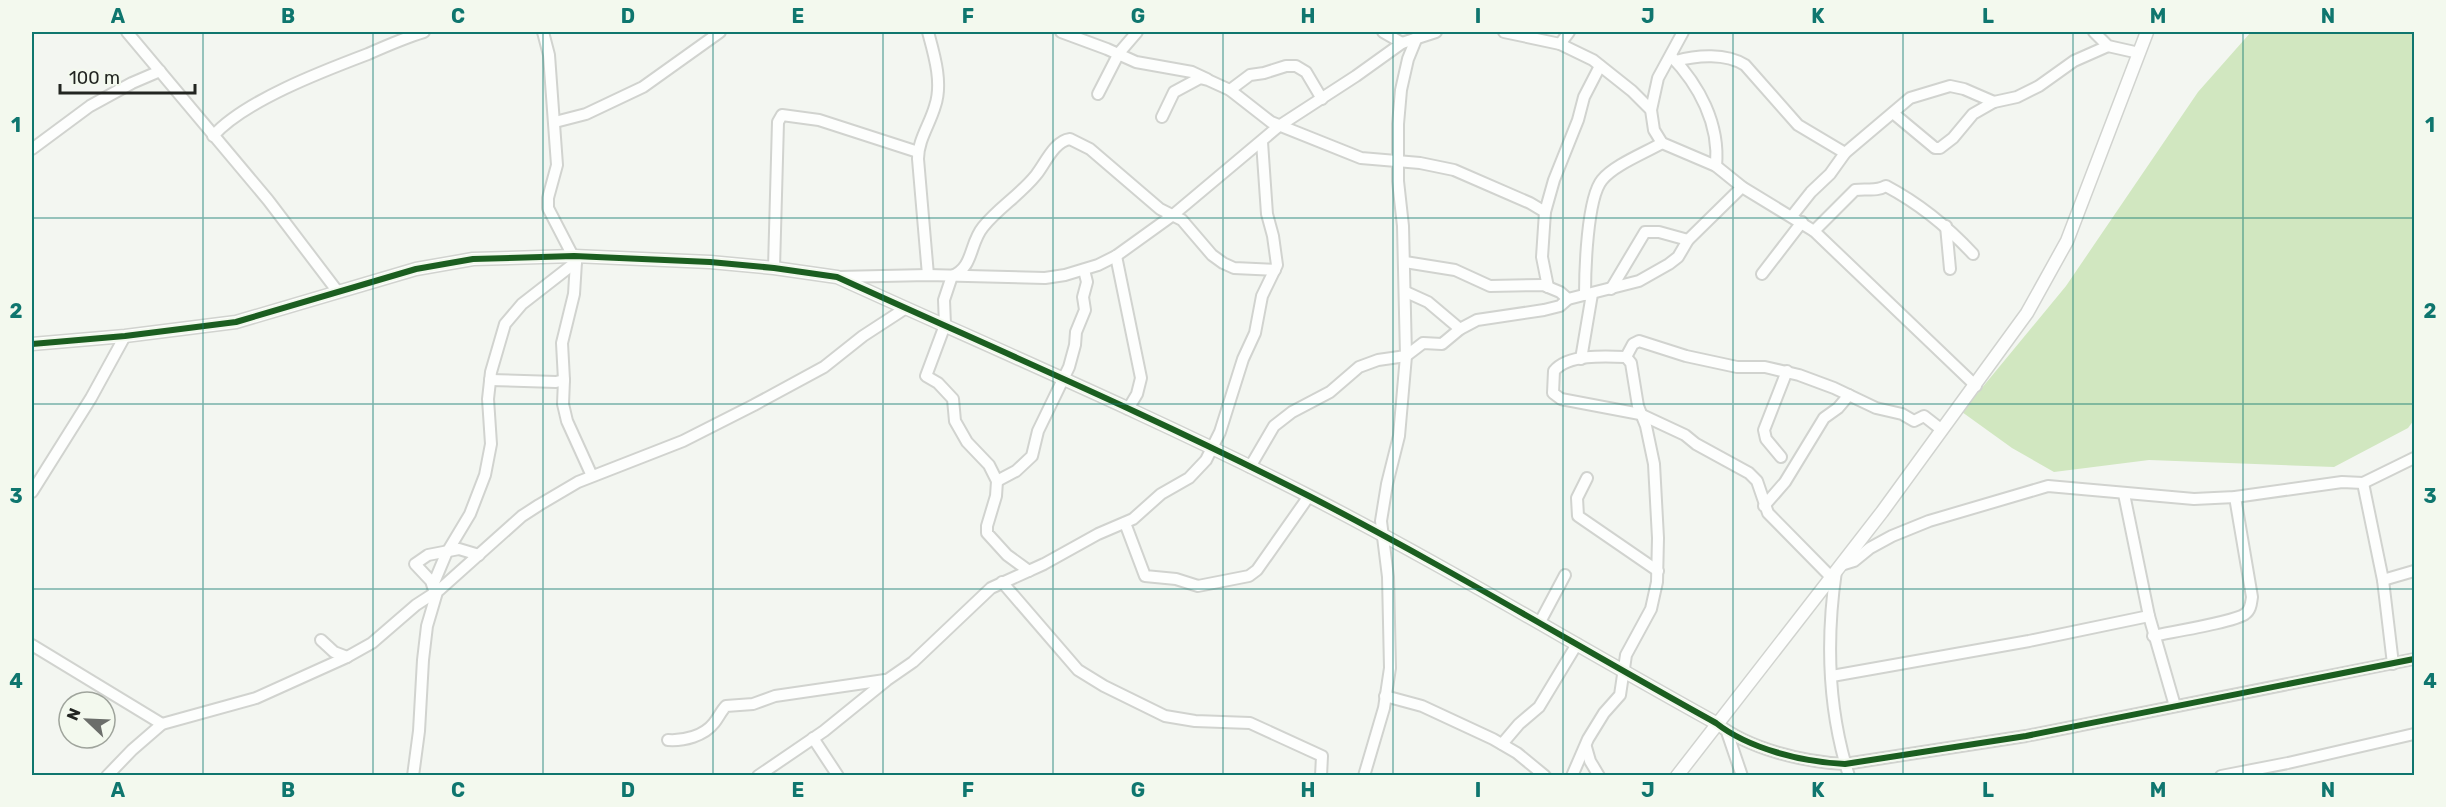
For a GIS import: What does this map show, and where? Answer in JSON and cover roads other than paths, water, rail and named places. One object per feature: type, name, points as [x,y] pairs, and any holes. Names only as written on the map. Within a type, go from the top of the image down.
[{"type":"street","points":[[127,32],[268,200],[338,292]]},
{"type":"street","points":[[213,136],[222,126],[282,90],[316,74],[424,32]]},
{"type":"street","points":[[543,32],[549,56],[557,165],[548,198],[548,208],[575,259],[573,294],[562,343],[564,413],[592,476]]},
{"type":"street","points":[[555,122],[586,114],[643,87],[720,32]]},
{"type":"street","points":[[928,32],[936,71],[937,97],[918,152],[928,275]]},
{"type":"street","points":[[1061,32],[1119,53],[1136,62],[1192,72],[1230,90],[1270,122],[1361,158],[1399,161],[1454,170],[1530,203],[1545,212]]},
{"type":"street","points":[[1098,94],[1119,53],[1137,32]]},
{"type":"street","points":[[1383,32],[1402,43]]},
{"type":"street","points":[[32,344],[125,336],[236,322],[446,262],[473,259],[575,259],[774,268],[837,277],[928,275],[1045,278],[1084,270],[1116,256],[1173,215],[1280,126],[1402,43],[1418,35],[1437,32]]},
{"type":"street","points":[[1504,32],[1560,44],[1580,53],[1600,66],[1651,110]]},
{"type":"street","points":[[1560,44],[1569,32]]},
{"type":"street","points":[[1683,32],[1674,58],[1658,78],[1651,110],[1654,130],[1662,143],[1716,166],[1742,187],[1814,231],[1976,386]]},
{"type":"street","points":[[2094,32],[2108,46],[2139,53]]},
{"type":"street","points":[[1677,776],[1976,386],[2027,313],[2067,241],[2146,32]]},
{"type":"street","points":[[1364,776],[1376,738],[1390,668],[1389,577],[1381,522],[1382,506],[1399,436],[1406,356],[1405,262],[1398,181],[1398,124],[1401,90],[1408,59],[1418,35]]},
{"type":"street","points":[[1893,113],[1937,148],[1953,138],[1973,114],[1994,102],[2017,97],[2054,77],[2074,61],[2108,46]]},
{"type":"street","points":[[1674,58],[1700,56],[1739,61],[1798,125],[1845,153]]},
{"type":"street","points":[[1674,58],[1695,83],[1707,107],[1715,136],[1716,166]]},
{"type":"street","points":[[1230,90],[1250,75],[1264,74],[1286,66],[1296,66],[1306,72],[1322,99]]},
{"type":"street","points":[[1548,287],[1542,256],[1545,212],[1584,97],[1600,66]]},
{"type":"street","points":[[32,149],[90,106],[160,71]]},
{"type":"street","points":[[1162,117],[1174,92],[1200,78],[1208,80]]},
{"type":"street","points":[[1792,216],[1817,185],[1830,174],[1845,153],[1910,98],[1950,86],[1964,89],[1994,102]]},
{"type":"street","points":[[774,268],[778,122],[782,116],[819,120],[918,152]]},
{"type":"street","points":[[1029,571],[1011,559],[987,532],[996,496],[996,481],[989,465],[967,442],[955,421],[953,399],[938,383],[926,376],[945,325],[944,300],[952,276],[964,270],[981,229],[1020,192],[1058,145],[1065,140],[1075,141],[1090,149],[1160,209],[1182,220],[1212,255],[1228,266],[1275,270]]},
{"type":"street","points":[[758,776],[836,722],[927,650],[984,594],[1002,582],[1125,523],[1161,494],[1189,478],[1214,448],[1243,359],[1255,333],[1262,296],[1275,270],[1277,259],[1267,214],[1262,142]]},
{"type":"street","points":[[1581,359],[1588,295],[1587,241],[1599,184],[1616,168],[1662,143]]},
{"type":"street","points":[[1814,231],[1856,190],[1875,191],[1886,186],[1921,206],[1946,226],[1973,254]]},
{"type":"street","points":[[1250,467],[1267,436],[1281,419],[1330,392],[1359,367],[1378,360],[1406,356],[1423,343],[1442,344],[1460,329],[1477,320],[1552,308],[1568,299],[1640,281],[1678,257],[1688,240],[1742,187]]},
{"type":"street","points":[[1762,274],[1802,222]]},
{"type":"street","points":[[1946,226],[1950,269]]},
{"type":"street","points":[[1611,289],[1645,232],[1659,232],[1688,240]]},
{"type":"street","points":[[1116,256],[1141,378],[1137,394],[1128,409]]},
{"type":"street","points":[[413,776],[419,731],[424,649],[431,607],[448,550],[470,514],[485,475],[491,444],[488,412],[490,380],[498,344],[505,324],[513,312],[575,259]]},
{"type":"street","points":[[1405,262],[1455,270],[1490,286],[1532,284],[1548,287],[1560,292],[1568,299]]},
{"type":"street","points":[[996,481],[1016,471],[1032,456],[1038,431],[1074,350],[1076,332],[1085,310],[1083,297],[1087,282],[1084,270]]},
{"type":"street","points":[[837,277],[1214,448],[1309,496],[1540,622],[1716,723],[1727,732],[1787,755],[1827,763],[1846,772],[2415,658]]},
{"type":"street","points":[[1406,292],[1428,302],[1460,329]]},
{"type":"street","points":[[107,776],[162,724],[256,698],[347,657],[372,643],[479,555],[522,516],[578,482],[683,441],[754,405],[824,366],[863,336],[906,308]]},
{"type":"street","points":[[32,492],[91,398],[125,336]]},
{"type":"street","points":[[1626,357],[1633,344],[1639,341],[1686,356],[1737,367],[1765,367],[1787,371],[1876,408],[1902,414],[1914,421],[1924,416],[1942,430]]},
{"type":"street","points":[[1626,357],[1581,359],[1564,363],[1556,368],[1552,376],[1552,387],[1556,396],[1640,414],[1685,435],[1696,444],[1749,473],[1757,481],[1768,513],[1836,571]]},
{"type":"street","points":[[1572,776],[1588,739],[1604,713],[1620,694],[1622,670],[1629,647],[1651,609],[1656,595],[1658,529],[1654,464],[1646,426],[1640,414],[1631,363],[1626,357]]},
{"type":"street","points":[[1781,457],[1766,439],[1764,430],[1787,371]]},
{"type":"street","points":[[490,380],[556,382],[564,380]]},
{"type":"street","points":[[1764,506],[1785,482],[1824,418],[1838,408],[1849,395]]},
{"type":"street","points":[[1836,571],[1892,536],[1929,521],[2038,488],[2060,485],[2124,494],[2194,499],[2235,497],[2342,482],[2362,483],[2415,458]]},
{"type":"street","points":[[1587,478],[1577,498],[1578,516],[1658,572]]},
{"type":"street","points":[[2362,483],[2382,580],[2392,664]]},
{"type":"street","points":[[2124,494],[2153,636],[2175,706]]},
{"type":"street","points":[[1125,523],[1145,576],[1176,579],[1191,585],[1207,585],[1249,576],[1257,570],[1309,496]]},
{"type":"street","points":[[2153,636],[2229,621],[2245,614],[2250,608],[2252,597],[2235,497]]},
{"type":"street","points":[[435,590],[415,564],[428,555],[448,550],[462,549],[479,555]]},
{"type":"street","points":[[1836,571],[1831,625],[1832,676],[1836,729],[1846,772]]},
{"type":"street","points":[[2382,580],[2415,571]]},
{"type":"street","points":[[1540,622],[1564,575]]},
{"type":"street","points":[[1002,582],[1078,670],[1165,716],[1186,720],[1250,723],[1322,756],[1321,776]]},
{"type":"street","points":[[1832,676],[2017,643],[2149,616]]},
{"type":"street","points":[[321,640],[334,652],[347,657]]},
{"type":"street","points":[[1502,744],[1519,724],[1539,707],[1577,644]]},
{"type":"street","points":[[32,645],[162,724]]},
{"type":"street","points":[[668,740],[684,740],[704,731],[715,722],[726,706],[753,704],[776,696],[887,680]]},
{"type":"street","points":[[1385,696],[1422,706],[1502,744],[1545,776]]},
{"type":"street","points":[[1727,732],[1742,776]]},
{"type":"street","points":[[2222,776],[2415,734]]},
{"type":"street","points":[[813,738],[838,776]]},
{"type":"street","points":[[1586,747],[1590,761],[1599,776]]}]
